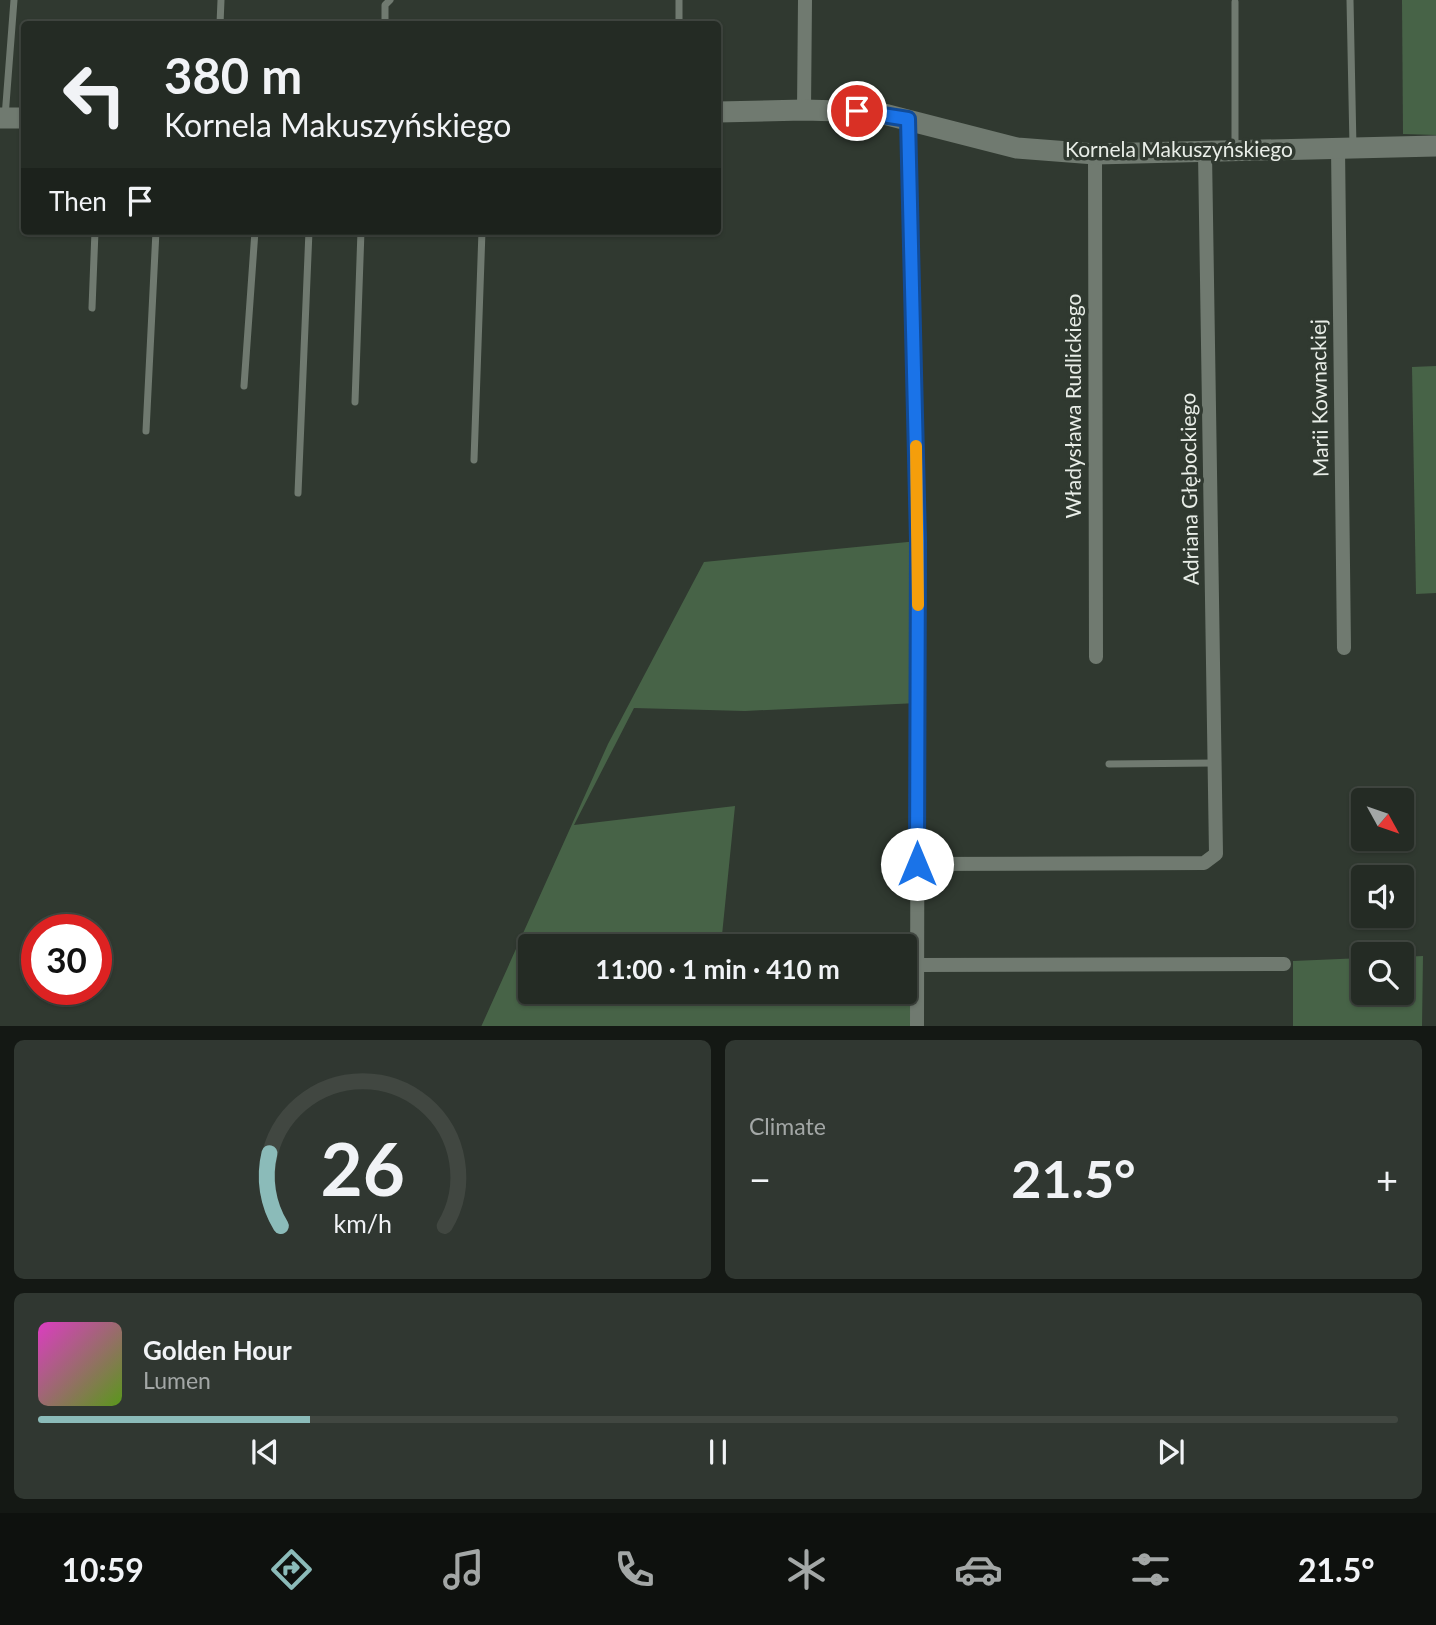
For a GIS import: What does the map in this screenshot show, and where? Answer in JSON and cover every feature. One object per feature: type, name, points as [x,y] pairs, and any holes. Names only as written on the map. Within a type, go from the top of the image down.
[{"type":"street","points":[[804,110],[805,0]]},
{"type":"street","name":"Kornela Makuszyńskiego","points":[[721,112],[857,111],[908,119],[1017,148],[1095,154],[1436,146]]},
{"type":"street","points":[[908,119],[918,541],[917,934]]},
{"type":"street","name":"Marii Kownackiej","points":[[1344,648],[1345,148]]},
{"type":"street","name":"Adriana Głębockiego","points":[[917,864],[1204,863],[1216,854],[1205,153]]},
{"type":"street","name":"Władysława Rudlickiego","points":[[1095,154],[1096,657]]},
{"type":"street","points":[[917,965],[1283,964]]},
{"type":"street","points":[[917,1004],[917,1026]]},
{"type":"lane","points":[[10,118],[14,0]]},
{"type":"lane","points":[[220,21],[221,0]]},
{"type":"lane","points":[[385,21],[385,5],[390,0]]},
{"type":"lane","points":[[679,0],[679,21]]},
{"type":"lane","points":[[1345,148],[1350,0]]},
{"type":"lane","points":[[1235,2],[1235,152]]},
{"type":"lane","points":[[92,308],[95,235]]},
{"type":"lane","points":[[146,431],[156,235]]},
{"type":"lane","points":[[244,386],[255,235]]},
{"type":"lane","points":[[298,493],[309,235]]},
{"type":"lane","points":[[355,402],[361,235]]},
{"type":"lane","points":[[474,460],[482,235]]},
{"type":"lane","points":[[1109,764],[1216,762]]},
{"type":"green space","points":[[1402,0],[1436,0],[1436,135],[1403,134]]},
{"type":"green space","points":[[1436,366],[1436,593],[1416,594],[1412,367]]},
{"type":"green space","points":[[918,541],[918,703],[745,711],[634,708],[574,825],[735,806],[722,934],[523,934],[608,744],[704,562]]},
{"type":"green space","points":[[518,945],[518,1004],[917,1004],[917,1026],[481,1026]]},
{"type":"green space","points":[[1414,956],[1423,956],[1422,1026],[1293,1026],[1293,961],[1351,959],[1351,1005],[1414,1005]]},
{"type":"slow traffic","points":[[916,446],[918,605]]},
{"type":"route","points":[[857,111],[908,119],[918,541],[917,864]]}]
